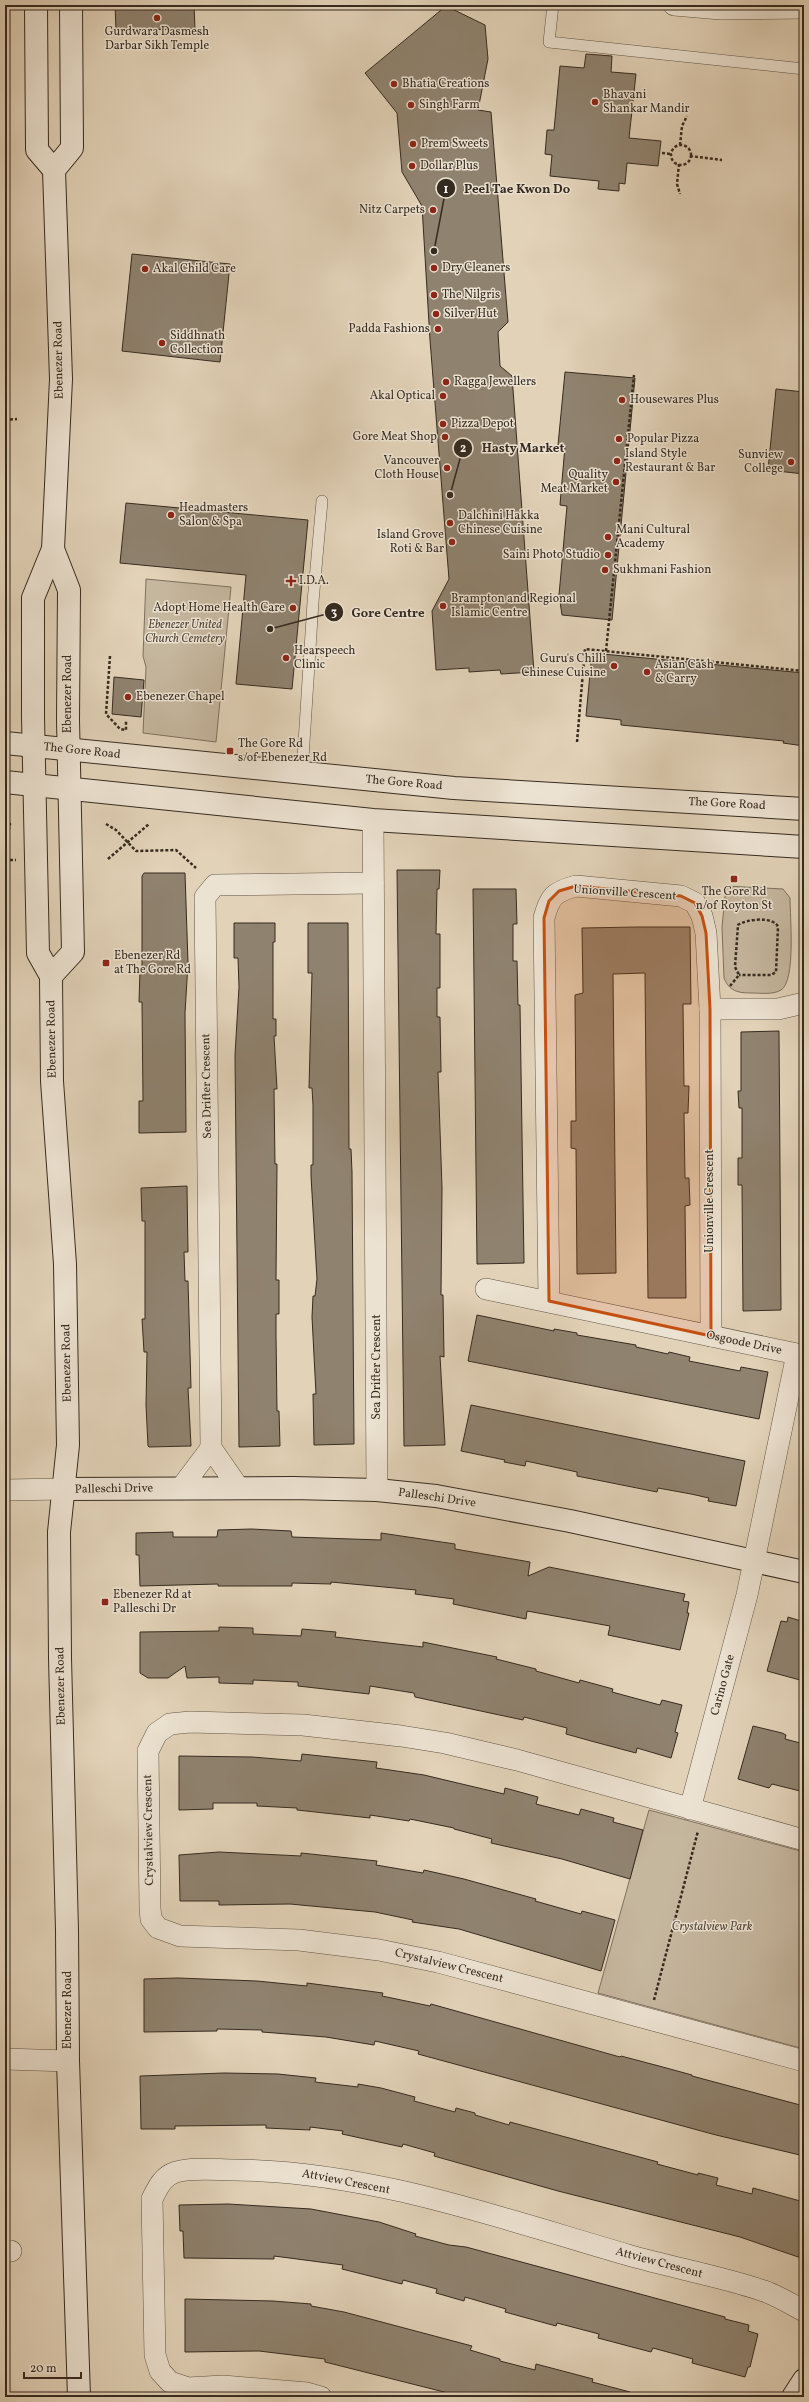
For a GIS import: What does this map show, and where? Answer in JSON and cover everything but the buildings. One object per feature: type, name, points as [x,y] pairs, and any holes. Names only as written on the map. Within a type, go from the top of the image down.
[{"type":"main road","points":[[36,5],[37,150],[54,170],[72,148],[71,5]]},
{"type":"main road","name":"Ebenezer Road","points":[[54,170],[60,393],[53,549],[33,598],[34,785],[38,953],[51,976],[52,1081],[65,1264],[68,1445],[59,1532],[68,2061],[79,2397]]},
{"type":"main road","name":"Ebenezer Road","points":[[51,976],[73,952],[68,750],[69,590],[53,549]]},
{"type":"main road","name":"The Gore Road","points":[[5,743],[302,774],[454,788],[804,809]]},
{"type":"main road","points":[[5,782],[373,820],[804,847]]},
{"type":"main road","name":"Palleschi Drive","points":[[63,1490],[238,1487],[377,1490],[436,1496],[754,1560],[804,1572]]},
{"type":"main road","points":[[793,2397],[804,2380]]},
{"type":"street","points":[[674,5],[721,9],[804,8]]},
{"type":"street","name":"Sea Drifter Crescent","points":[[373,820],[377,1490]]},
{"type":"street","name":"Sea Drifter Crescent","points":[[211,1448],[205,897],[215,885],[373,883]]},
{"type":"street","name":"Unionville Crescent","points":[[549,1301],[544,918],[548,901],[559,891],[576,886],[681,896],[695,903],[702,916],[706,933],[710,1009],[711,1336]]},
{"type":"street","points":[[710,1009],[778,1009],[804,1003]]},
{"type":"street","name":"Osgoode Drive","points":[[486,1289],[549,1301],[800,1356],[754,1560]]},
{"type":"street","points":[[181,1488],[211,1448],[238,1487]]},
{"type":"street","points":[[5,1490],[63,1490]]},
{"type":"street","name":"Carino Gate","points":[[695,1817],[754,1560]]},
{"type":"street","name":"Crystalview Crescent","points":[[804,1840],[695,1817],[517,1760],[445,1743],[303,1724],[190,1722],[170,1724],[157,1733],[148,1751],[151,1919],[158,1928],[180,1936],[299,1940],[379,1950],[438,1962],[804,2061]]},
{"type":"street","points":[[5,2059],[68,2061]]},
{"type":"street","name":"Attview Crescent","points":[[321,2397],[307,2393],[259,2388],[223,2386],[188,2388],[170,2382],[160,2372],[155,2355],[152,2199],[160,2182],[175,2172],[193,2170],[271,2170],[324,2176],[443,2202],[650,2261],[746,2286],[765,2292],[804,2312]]},
{"type":"lane","points":[[553,5],[549,42],[804,68]]},
{"type":"lane","points":[[302,774],[313,602],[322,501]]},
{"type":"path","points":[[680,145],[682,126],[687,116]]},
{"type":"path","points":[[680,145],[688,148],[690,156],[685,163],[679,164],[672,159],[671,154],[675,147],[680,145]]},
{"type":"path","points":[[662,153],[671,154]]},
{"type":"path","points":[[690,156],[722,160]]},
{"type":"path","points":[[679,164],[677,184],[680,194]]},
{"type":"path","points":[[606,651],[634,375]]},
{"type":"path","points":[[5,420],[16,419]]},
{"type":"path","points":[[577,742],[585,649],[804,671]]},
{"type":"path","points":[[110,656],[106,714],[120,729],[126,730]]},
{"type":"path","points":[[126,721],[126,734]]},
{"type":"path","points":[[5,820],[10,824],[9,829],[5,831]]},
{"type":"path","points":[[106,824],[116,830],[136,851],[176,850],[196,868]]},
{"type":"path","points":[[108,860],[149,824]]},
{"type":"path","points":[[5,860],[20,860]]},
{"type":"path","points":[[728,988],[739,975],[772,975],[776,972],[778,927],[776,922],[770,920],[743,922],[738,925],[735,966],[739,975]]},
{"type":"path","points":[[652,2004],[695,1817]]},
{"type":"highlighted area","points":[[576,886],[681,896],[695,903],[702,916],[706,933],[710,1009],[711,1336],[549,1301],[544,918],[549,901],[559,891]]},
{"type":"green space","name":"Ebenezer United Church Cemetery","points":[[146,579],[231,587],[216,742],[143,733],[146,667],[143,656]]},
{"type":"green space","points":[[726,886],[783,889],[790,898],[791,947],[789,974],[786,984],[778,992],[762,993],[734,990],[728,986],[724,978],[722,927]]},
{"type":"green space","name":"Crystalview Park","points":[[649,1810],[804,1852],[804,2049],[598,1993]]},
{"type":"place","name":"Gurdwara Dasmesh Darbar Sikh Temple","points":[[157,18]]},
{"type":"place","name":"Bhatia Creations","points":[[394,84]]},
{"type":"place","name":"Bhavani Shankar Mandir","points":[[595,102]]},
{"type":"place","name":"Singh Farm","points":[[411,105]]},
{"type":"place","name":"Prem Sweets","points":[[413,144]]},
{"type":"place","name":"Dollar Plus","points":[[412,166]]},
{"type":"place","name":"Nitz Carpets","points":[[433,210]]},
{"type":"place","name":"Peel Tae Kwon Do","points":[[434,251]]},
{"type":"place","name":"Dry Cleaners","points":[[434,268]]},
{"type":"place","name":"Akal Child Care","points":[[145,269]]},
{"type":"place","name":"The Nilgris","points":[[434,295]]},
{"type":"place","name":"Silver Hut","points":[[436,314]]},
{"type":"place","name":"Padda Fashions","points":[[438,329]]},
{"type":"place","name":"Siddhnath Collection","points":[[162,343]]},
{"type":"place","name":"Ragga Jewellers","points":[[446,382]]},
{"type":"place","name":"Akal Optical","points":[[443,396]]},
{"type":"place","name":"Housewares Plus","points":[[622,400]]},
{"type":"place","name":"Pizza Depot","points":[[443,424]]},
{"type":"place","name":"Gore Meat Shop","points":[[445,437]]},
{"type":"place","name":"Popular Pizza","points":[[619,439]]},
{"type":"place","name":"Island Style Restaurant & Bar","points":[[617,461]]},
{"type":"place","name":"Sunview College","points":[[791,462]]},
{"type":"place","name":"Vancouver Cloth House","points":[[447,468]]},
{"type":"place","name":"Quality Meat Market","points":[[616,482]]},
{"type":"place","name":"Hasty Market","points":[[450,495]]},
{"type":"place","name":"Headmasters Salon & Spa","points":[[171,515]]},
{"type":"place","name":"Dalchini Hakka Chinese Cuisine","points":[[450,523]]},
{"type":"place","name":"Mani Cultural Academy","points":[[608,537]]},
{"type":"place","name":"Island Grove Roti & Bar","points":[[452,542]]},
{"type":"place","name":"Saini Photo Studio","points":[[608,555]]},
{"type":"place","name":"Sukhmani Fashion","points":[[605,570]]},
{"type":"place","name":"I.D.A.","points":[[291,581]]},
{"type":"place","name":"Brampton and Regional Islamic Centre","points":[[443,606]]},
{"type":"place","name":"Adopt Home Health Care","points":[[293,608]]},
{"type":"place","name":"Gore Centre","points":[[270,629]]},
{"type":"place","name":"Hearspeech Clinic","points":[[286,658]]},
{"type":"place","name":"Guru's Chilli Chinese Cuisine","points":[[614,666]]},
{"type":"place","name":"Asian Cash & Carry","points":[[647,672]]},
{"type":"place","name":"Ebenezer Chapel","points":[[128,697]]},
{"type":"place","name":"The Gore Rd s/of Ebenezer Rd","points":[[230,751]]},
{"type":"place","name":"The Gore Rd n/of Royton St","points":[[734,879]]},
{"type":"place","name":"Ebenezer Rd at The Gore Rd","points":[[106,963]]},
{"type":"place","name":"Ebenezer Rd at Palleschi Dr","points":[[105,1602]]}]
